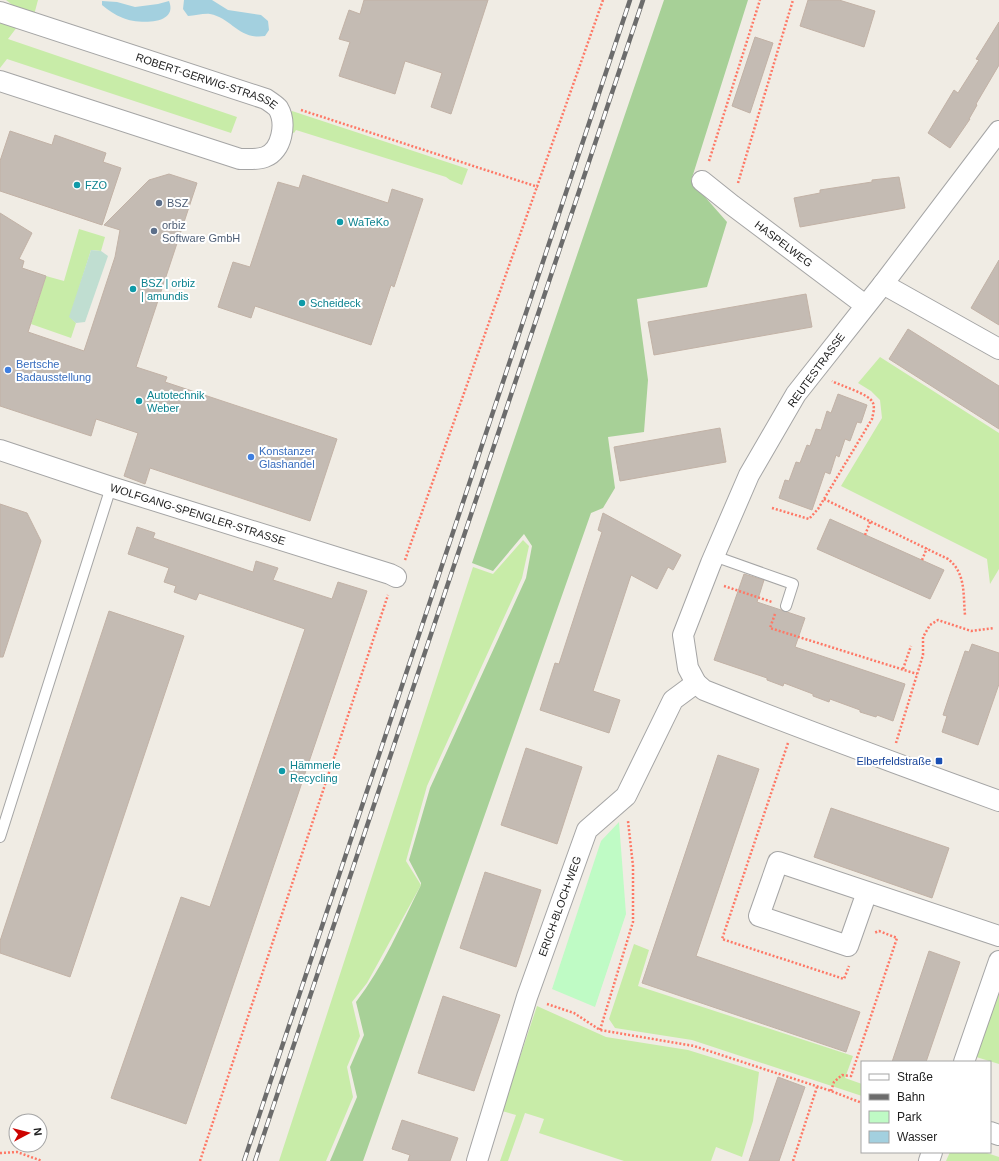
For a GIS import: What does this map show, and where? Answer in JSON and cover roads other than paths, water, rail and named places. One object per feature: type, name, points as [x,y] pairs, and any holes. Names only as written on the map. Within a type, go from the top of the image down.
[{"type":"street","name":"ROBERT-GERWIG-STRASSE","points":[[0,12],[266,99],[278,108],[282,121],[282,133],[273,152],[266,157],[256,159],[240,159],[0,81]]},
{"type":"street","name":"REUTESTRASSE","points":[[696,683],[688,668],[683,635],[714,556],[749,475],[796,394],[883,284],[999,131]]},
{"type":"street","name":"HASPELWEG","points":[[702,181],[865,305]]},
{"type":"street","points":[[883,284],[999,349]]},
{"type":"street","name":"WOLFGANG-SPENGLER-STRASSE","points":[[0,450],[111,488],[375,569],[396,577]]},
{"type":"street","points":[[696,683],[704,690],[891,762],[999,800]]},
{"type":"street","name":"ERICH-BLOCH-WEG","points":[[477,1161],[527,997],[587,830],[626,796],[672,700],[696,683]]},
{"type":"street","points":[[867,892],[848,946],[760,916],[778,862],[999,936]]},
{"type":"street","points":[[964,1061],[999,961]]},
{"type":"lane","points":[[0,837],[111,488]]},
{"type":"lane","points":[[714,556],[794,584],[782,605]]},
{"type":"water","points":[[184,0],[212,0],[228,10],[261,15],[268,21],[269,30],[265,36],[248,35],[218,16],[208,14],[188,16],[183,9]]},
{"type":"water","points":[[102,1],[117,2],[135,7],[169,1],[170,9],[168,15],[162,19],[146,22],[137,21],[129,20],[114,14],[102,5]]},
{"type":"railway","points":[[244,1161],[630,0]]},
{"type":"railway","points":[[255,1161],[643,0]]},
{"type":"place","name":"FZO","points":[[77,185]]},
{"type":"place","name":"BSZ","points":[[159,203]]},
{"type":"place","name":"WaTeKo","points":[[340,222]]},
{"type":"place","name":"orbiz Software GmbH","points":[[154,231]]},
{"type":"place","name":"BSZ | orbiz | amundis","points":[[133,289]]},
{"type":"place","name":"Scheideck","points":[[302,303]]},
{"type":"place","name":"Bertsche Badausstellung","points":[[8,370]]},
{"type":"place","name":"Autotechnik Weber","points":[[139,401]]},
{"type":"place","name":"Konstanzer Glashandel","points":[[251,457]]},
{"type":"place","name":"Elberfeldstraße","points":[[939,761]]},
{"type":"place","name":"Hämmerle Recycling","points":[[282,771]]}]
